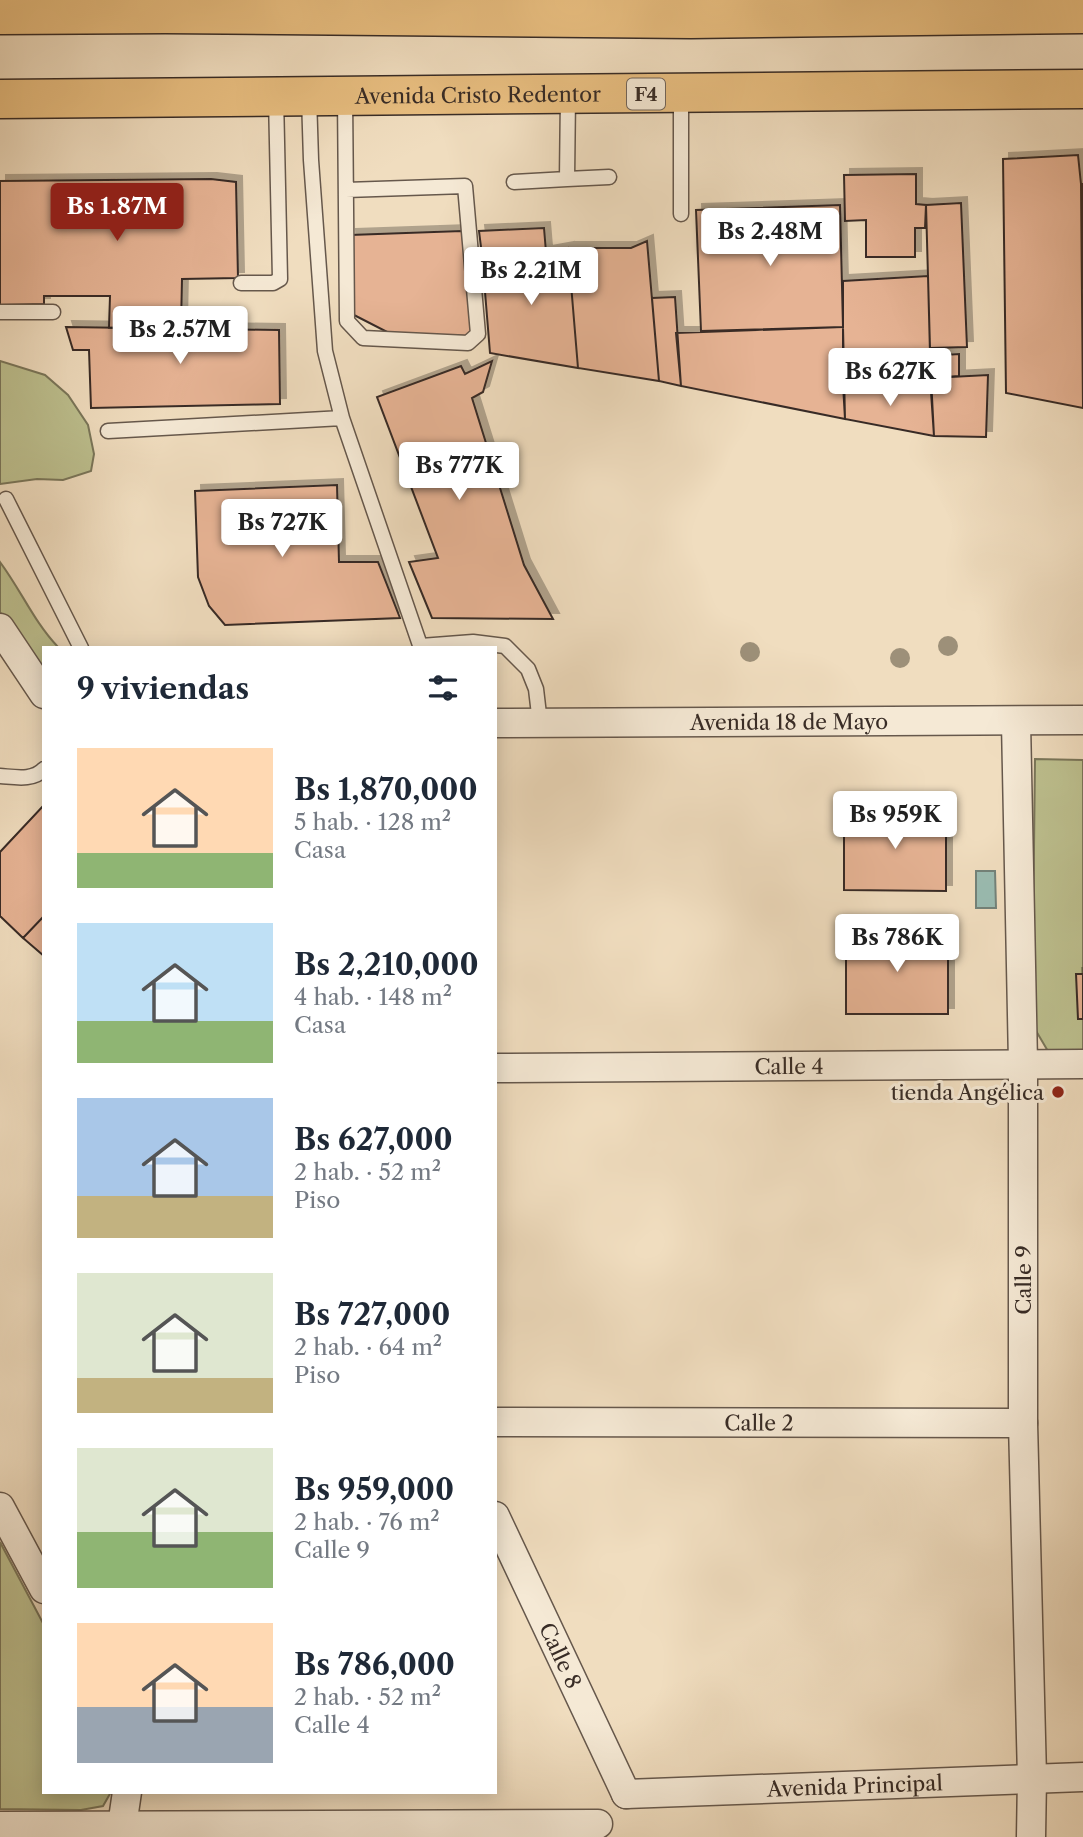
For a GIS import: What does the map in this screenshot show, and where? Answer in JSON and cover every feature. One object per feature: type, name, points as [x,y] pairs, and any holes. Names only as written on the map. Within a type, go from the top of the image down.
[{"type":"highway","points":[[0,15],[70,7],[165,14],[477,19],[924,8],[1083,14]]},
{"type":"highway","name":"Avenida Cristo Redentor","points":[[0,99],[1083,89]]},
{"type":"street","points":[[0,628],[42,691]]},
{"type":"street","name":"Avenida 18 de Mayo","points":[[497,723],[1083,720]]},
{"type":"street","name":"Calle 9","points":[[1016,722],[1023,1063],[1023,1423],[1032,1777],[1031,1837]]},
{"type":"street","name":"Calle 4","points":[[497,1068],[1083,1064]]},
{"type":"street","name":"Calle 2","points":[[497,1422],[1023,1423]]},
{"type":"street","points":[[0,1507],[42,1585]]},
{"type":"street","name":"Calle 8","points":[[497,1520],[626,1794]]},
{"type":"street","name":"Avenida Principal","points":[[626,1794],[1083,1777]]},
{"type":"street","points":[[122,1826],[127,1794]]},
{"type":"street","points":[[0,1826],[122,1826],[170,1831],[598,1830],[626,1794]]},
{"type":"lane","points":[[681,93],[681,214]]},
{"type":"lane","points":[[567,179],[568,94]]},
{"type":"lane","points":[[310,96],[346,190],[347,321],[363,338],[468,343],[478,334],[465,186],[346,190]]},
{"type":"lane","points":[[241,283],[273,283],[280,279],[310,96]]},
{"type":"lane","points":[[310,96],[311,160],[325,351],[342,418],[421,646]]},
{"type":"lane","points":[[514,182],[609,177]]},
{"type":"lane","points":[[0,312],[53,312]]},
{"type":"lane","points":[[108,431],[342,418]]},
{"type":"lane","points":[[6,499],[80,646]]},
{"type":"lane","points":[[431,646],[473,642],[505,646],[528,669],[536,689],[540,723]]},
{"type":"lane","points":[[0,776],[29,778],[42,771]]},
{"type":"green space","points":[[0,361],[45,375],[68,395],[88,425],[94,454],[91,471],[63,480],[37,479],[0,484]]},
{"type":"green space","points":[[0,562],[57,646],[42,646],[42,678],[0,612]]},
{"type":"green space","points":[[1035,759],[1083,760],[1083,1058],[1052,1058],[1032,1024]]},
{"type":"green space","points":[[0,1542],[42,1621],[42,1794],[110,1794],[103,1806],[81,1810],[0,1809]]},
{"type":"water","points":[[976,871],[995,871],[996,908],[976,908]]},
{"type":"building","points":[[1078,155],[1081,184],[1083,408],[1006,393],[1003,159]]},
{"type":"building","points":[[916,174],[916,204],[926,205],[925,228],[915,228],[915,257],[866,257],[866,220],[845,221],[844,175]]},
{"type":"building","points":[[211,179],[236,182],[238,278],[182,279],[181,327],[109,328],[110,296],[44,296],[44,304],[0,305],[0,181]]},
{"type":"building","points":[[1083,184],[1083,288],[1082,288]]},
{"type":"building","points":[[961,203],[967,347],[930,348],[926,205]]},
{"type":"building","points":[[840,205],[843,327],[701,331],[696,210]]},
{"type":"building","points":[[544,228],[546,252],[482,255],[479,231]]},
{"type":"building","points":[[462,231],[472,336],[391,334],[354,315],[350,235]]},
{"type":"building","points":[[647,241],[659,381],[578,368],[568,248],[631,248]]},
{"type":"building","points":[[568,248],[578,368],[490,353],[482,255],[546,252]]},
{"type":"building","points":[[928,276],[931,392],[843,384],[843,281]]},
{"type":"building","points":[[675,297],[681,386],[659,381],[652,298]]},
{"type":"building","points":[[66,327],[279,330],[280,404],[91,408],[89,350],[73,350]]},
{"type":"building","points":[[843,327],[845,419],[681,386],[676,333]]},
{"type":"building","points":[[959,354],[959,376],[931,378],[930,356]]},
{"type":"building","points":[[492,361],[483,392],[472,398],[524,565],[553,619],[432,618],[409,562],[438,558],[377,397],[461,366],[465,374]]},
{"type":"building","points":[[988,375],[986,437],[934,436],[931,378]]},
{"type":"building","points":[[843,384],[931,392],[934,436],[845,419]]},
{"type":"building","points":[[337,485],[339,562],[378,562],[400,618],[225,625],[209,606],[198,577],[195,491]]},
{"type":"building","points":[[42,807],[42,918],[23,938],[0,916],[0,852]]},
{"type":"building","points":[[844,811],[946,812],[946,891],[844,890]]},
{"type":"building","points":[[42,918],[42,954],[23,938]]},
{"type":"building","points":[[846,934],[948,935],[948,1014],[846,1014]]},
{"type":"building","points":[[1076,974],[1083,974],[1083,1019],[1078,1019]]},
{"type":"place","name":"tienda Angélica","points":[[1058,1092]]}]
